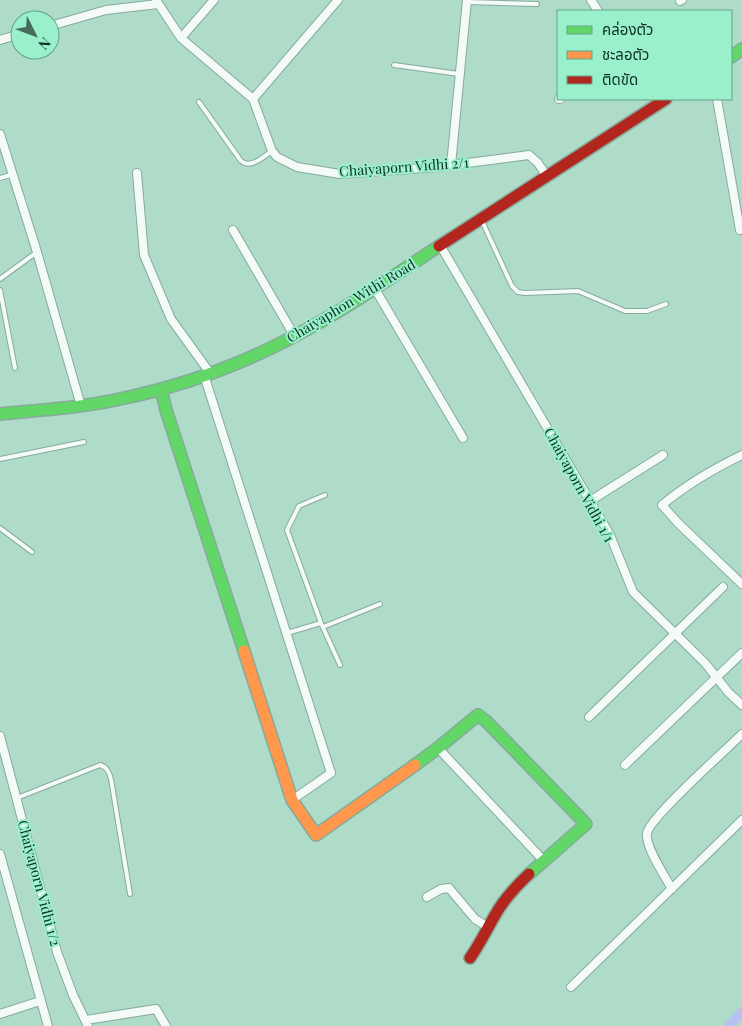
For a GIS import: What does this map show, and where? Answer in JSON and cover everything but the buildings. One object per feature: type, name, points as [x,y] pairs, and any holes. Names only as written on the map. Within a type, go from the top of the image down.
[{"type":"street","points":[[181,38],[214,0]]},
{"type":"street","points":[[253,98],[338,0]]},
{"type":"street","points":[[451,165],[467,1]]},
{"type":"street","points":[[60,23],[106,10],[157,2],[181,38],[253,98],[272,151]]},
{"type":"street","points":[[717,100],[740,230]]},
{"type":"street","name":"Chaiyaphon Withi Road","points":[[0,414],[81,406],[161,388],[207,374],[264,352],[295,337],[375,289],[654,102]]},
{"type":"street","points":[[0,134],[38,252],[81,406]]},
{"type":"street","name":"Chaiyaporn Vidhi 2/1","points":[[272,151],[277,157],[297,167],[340,174],[451,165],[529,155],[538,163],[546,175]]},
{"type":"street","points":[[137,173],[144,255],[171,319],[207,374],[331,772],[292,800]]},
{"type":"street","points":[[233,230],[295,337]]},
{"type":"street","name":"Chaiyaporn Vidhi 1/1","points":[[440,245],[610,535],[633,592],[676,634],[742,705]]},
{"type":"street","points":[[375,289],[463,438]]},
{"type":"street","points":[[161,388],[166,410],[292,800],[316,835],[438,748],[478,715],[586,824],[514,888],[470,958]]},
{"type":"street","points":[[742,455],[712,469],[682,488],[662,505],[678,523],[742,584]]},
{"type":"street","points":[[590,501],[663,456]]},
{"type":"street","points":[[589,717],[723,587]]},
{"type":"street","points":[[624,765],[742,653]]},
{"type":"street","points":[[672,889],[648,844],[647,834],[650,825],[689,784],[742,734]]},
{"type":"street","name":"Chaiyaporn Vidhi 1/2","points":[[0,736],[57,952],[72,996],[87,1023]]},
{"type":"street","points":[[438,748],[544,861]]},
{"type":"street","points":[[571,987],[742,820]]},
{"type":"street","points":[[0,854],[48,1026]]},
{"type":"street","points":[[426,897],[442,889],[450,888],[475,918],[488,927]]},
{"type":"street","points":[[0,1014],[40,1001]]},
{"type":"street","points":[[87,1023],[156,1009],[166,1026]]},
{"type":"lane","points":[[467,1],[537,4]]},
{"type":"lane","points":[[394,65],[460,74]]},
{"type":"lane","points":[[199,102],[245,164],[250,164],[272,151]]},
{"type":"lane","points":[[0,178],[13,174]]},
{"type":"lane","points":[[481,219],[512,286],[518,292],[578,291],[626,311],[647,311],[666,304]]},
{"type":"lane","points":[[0,279],[38,252]]},
{"type":"lane","points":[[0,290],[15,368]]},
{"type":"lane","points":[[0,459],[84,442]]},
{"type":"lane","points":[[325,495],[299,506],[287,530],[322,625],[340,665]]},
{"type":"lane","points":[[0,528],[32,552]]},
{"type":"lane","points":[[287,633],[322,625],[380,604]]},
{"type":"lane","points":[[16,798],[100,765],[109,770],[112,778],[130,894]]},
{"type":"waterway","points":[[729,1026],[742,1012]]},
{"type":"traffic: fast","points":[[732,56],[742,49]]},
{"type":"traffic: fast","points":[[0,414],[75,407],[120,399],[163,389],[227,367],[307,330],[439,246]]},
{"type":"traffic: fast","points":[[161,389],[166,410],[244,651]]},
{"type":"traffic: fast","points":[[415,765],[478,715],[486,721],[586,824],[529,874]]},
{"type":"traffic: slow","points":[[244,651],[292,800],[316,835],[415,765]]},
{"type":"traffic: jam","points":[[439,246],[664,100]]},
{"type":"traffic: jam","points":[[470,958],[501,905],[529,874]]}]
